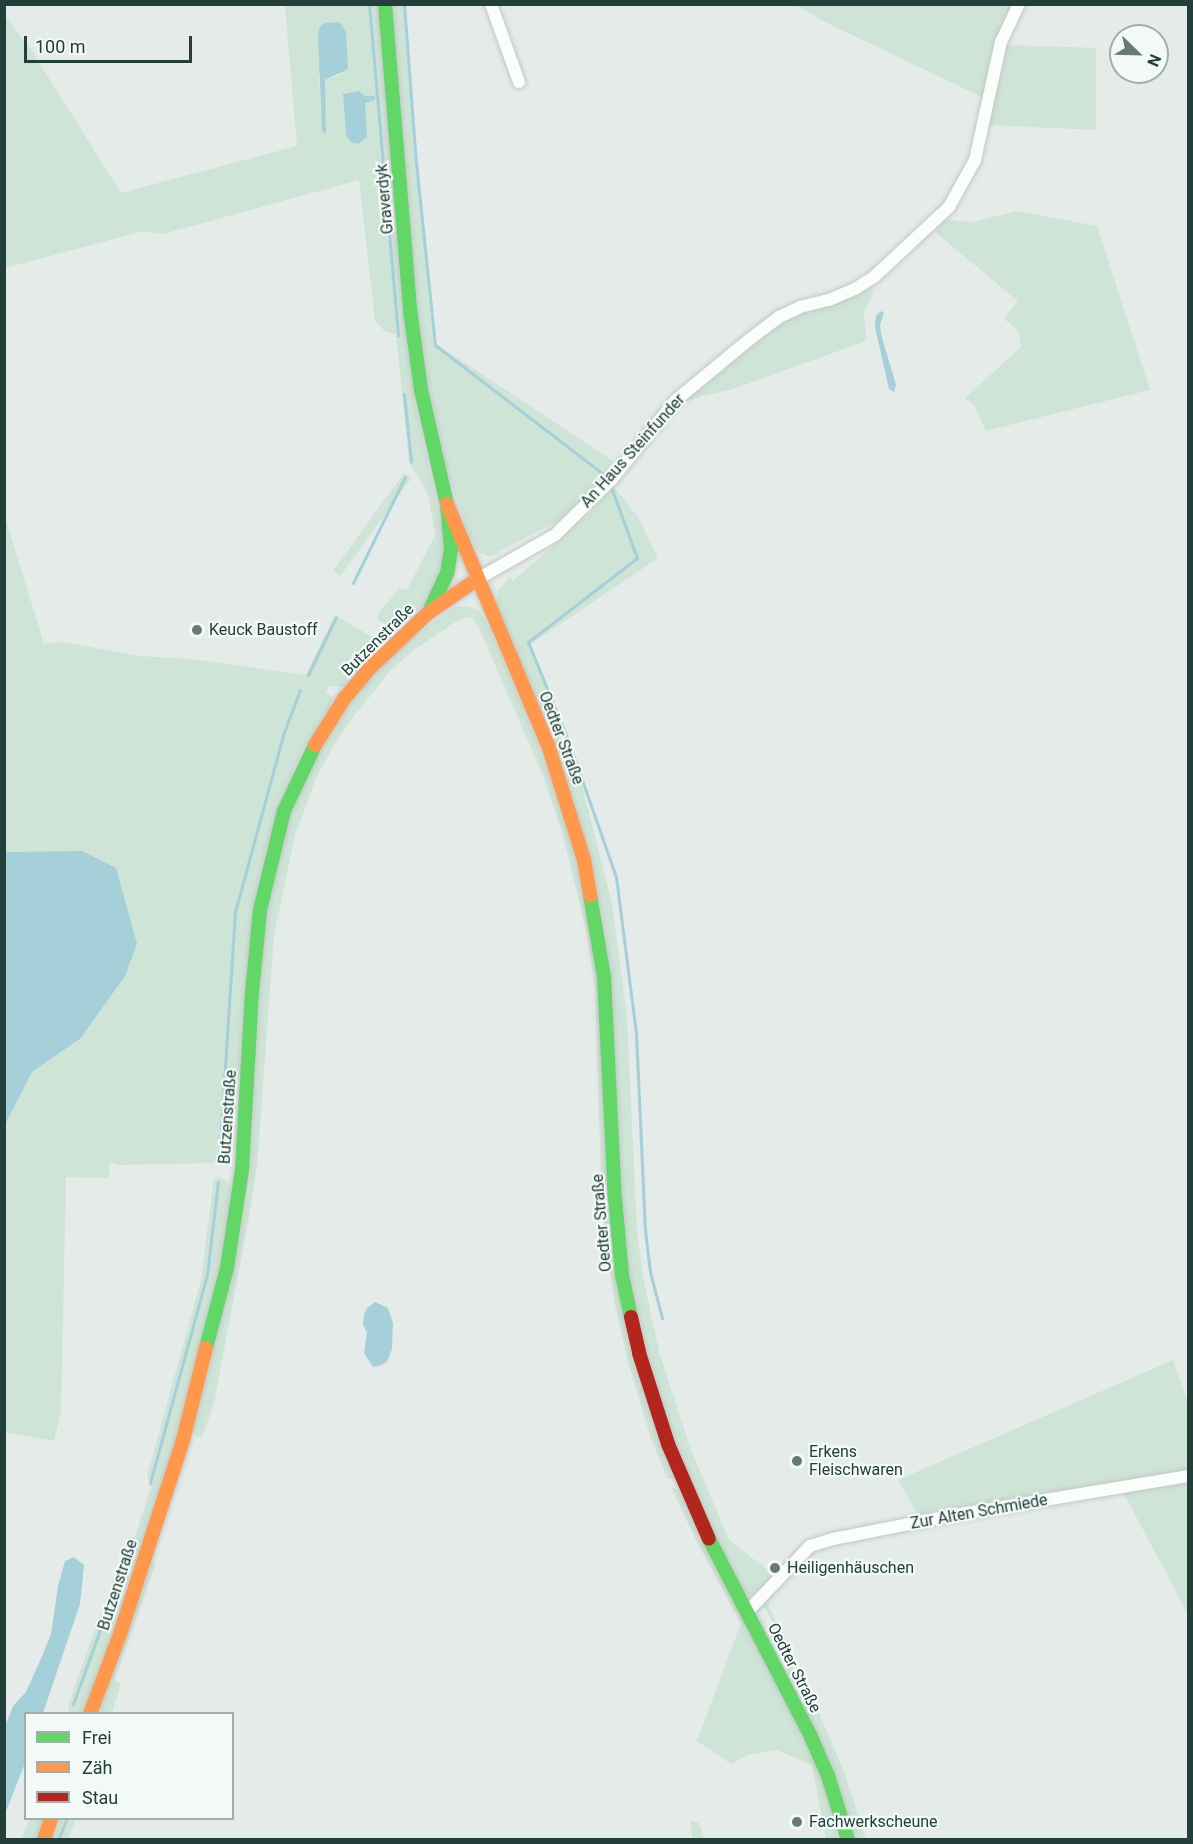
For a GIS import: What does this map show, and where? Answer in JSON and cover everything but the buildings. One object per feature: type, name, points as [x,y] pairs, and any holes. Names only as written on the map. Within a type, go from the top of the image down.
[{"type":"main road","name":"Graverdyk","points":[[385,4],[411,317],[422,390],[447,504]]},
{"type":"main road","points":[[447,504],[476,580]]},
{"type":"main road","points":[[428,613],[447,573],[451,549],[447,504]]},
{"type":"main road","name":"Butzenstraße","points":[[90,1712],[120,1634],[183,1440],[227,1268],[242,1170],[252,993],[260,910],[284,811],[313,748],[344,699],[369,669],[428,613],[476,580]]},
{"type":"main road","name":"Oedter Straße","points":[[476,580],[548,745],[572,818],[592,896],[604,977],[619,1250],[639,1353],[664,1434],[686,1489],[812,1737],[828,1776],[848,1839]]},
{"type":"main road","points":[[44,1839],[50,1820]]},
{"type":"street","points":[[491,4],[519,82]]},
{"type":"street","name":"An Haus Steinfunder","points":[[476,580],[555,535],[612,479],[676,400],[750,339],[779,317],[800,307],[829,300],[855,289],[875,276],[949,207],[975,159],[1001,42],[1019,4]]},
{"type":"street","name":"Zur Alten Schmiede","points":[[747,1612],[810,1546],[833,1539],[949,1516],[1188,1476]]},
{"type":"green space","points":[[285,5],[378,5],[407,342],[415,404],[447,553],[425,604],[400,625],[385,625],[378,619],[379,612],[400,588],[407,590],[435,535],[428,494],[409,462],[396,334],[385,332],[375,320],[359,180],[163,234],[144,231],[5,268],[4,14],[32,51],[121,193],[297,146]],"holes":[[[345,73],[325,80],[326,134],[322,131],[319,76]],[[365,96],[366,101],[358,144],[350,142]]]},
{"type":"green space","points":[[389,5],[403,5],[433,342],[618,464],[595,489],[558,521],[499,551],[500,554],[487,556],[477,551],[469,536],[445,464],[432,410],[421,341]]},
{"type":"green space","points":[[795,5],[1014,5],[984,98],[829,24]]},
{"type":"green space","points":[[1006,45],[1096,48],[1096,130],[988,125]]},
{"type":"green space","points":[[1017,211],[1097,226],[1150,390],[986,431],[974,405],[965,398],[1021,347],[1018,330],[1004,319],[1018,301],[935,232],[945,220],[973,222]]},
{"type":"green space","points":[[867,287],[874,291],[864,312],[866,341],[730,390],[683,403],[777,326],[794,316],[823,307]]},
{"type":"green space","points":[[404,473],[411,478],[340,576],[333,571]]},
{"type":"green space","points":[[613,486],[638,517],[658,558],[528,646],[565,732],[581,781],[612,903],[627,1017],[637,1232],[644,1282],[660,1355],[691,1450],[729,1540],[768,1570],[773,1579],[758,1596],[744,1595],[694,1495],[652,1378],[626,1254],[609,959],[602,913],[595,881],[496,602],[498,591],[510,577],[513,581],[590,513]]},
{"type":"green space","points":[[4,513],[44,644],[63,642],[139,656],[192,659],[305,675],[335,615],[372,637],[375,651],[344,687],[330,686],[326,692],[333,698],[329,708],[301,752],[278,807],[260,872],[251,935],[236,1149],[214,1163],[118,1165],[110,1162],[109,1178],[66,1177],[61,1411],[54,1441],[5,1432],[5,1125],[32,1072],[81,1039],[82,851],[5,852]]},
{"type":"green space","points":[[468,606],[479,611],[489,627],[535,737],[565,820],[587,903],[599,979],[609,1215],[675,1480],[667,1478],[650,1436],[628,1362],[614,1300],[602,1208],[595,987],[586,928],[562,832],[542,773],[478,626],[472,618],[468,617],[455,622],[414,650],[391,670],[358,711],[339,737],[317,776],[295,835],[274,935],[257,1167],[250,1211],[214,1403],[202,1438],[196,1436],[193,1431],[233,1274],[250,1186],[263,939],[273,877],[287,823],[308,769],[348,707],[375,672],[405,643],[455,607]]},
{"type":"green space","points":[[214,1177],[223,1178],[233,1189],[221,1277],[181,1433],[86,1712],[69,1712],[68,1705],[128,1537],[135,1537],[151,1487],[147,1476],[201,1280]]},
{"type":"green space","points":[[1173,1360],[1188,1403],[1188,1472],[932,1511],[919,1516],[898,1480]]},
{"type":"green space","points":[[1188,1481],[1188,1614],[1123,1492]]},
{"type":"green space","points":[[671,1487],[679,1490],[781,1688],[831,1803],[837,1839],[826,1839],[812,1765],[777,1750],[747,1755],[731,1764],[697,1741],[741,1623],[695,1538]]},
{"type":"green space","points":[[151,1563],[156,1563],[114,1680],[121,1683],[112,1712],[100,1712]]},
{"type":"green space","points":[[777,1588],[768,1606],[788,1642],[843,1769],[866,1839],[855,1839],[776,1642],[781,1637],[765,1608],[758,1612]]},
{"type":"green space","points":[[29,1820],[46,1820],[38,1839],[21,1840]]},
{"type":"green space","points":[[61,1820],[76,1820],[68,1839],[53,1840]]},
{"type":"green space","points":[[690,1820],[699,1823],[705,1839],[693,1839]]},
{"type":"water","points":[[340,22],[346,32],[348,69],[325,80],[326,134],[322,131],[318,36],[320,26],[325,23]]},
{"type":"water","points":[[359,91],[365,96],[375,96],[375,100],[365,103],[367,137],[358,144],[350,142],[346,134],[343,94]]},
{"type":"water","points":[[881,311],[884,313],[880,325],[881,334],[896,385],[894,392],[889,389],[875,327],[876,316]]},
{"type":"water","points":[[82,851],[116,868],[137,944],[125,976],[80,1039],[32,1072],[5,1125],[5,852]]},
{"type":"water","points":[[375,1302],[388,1308],[393,1323],[392,1349],[387,1362],[373,1367],[364,1353],[367,1332],[363,1325],[367,1308]]},
{"type":"water","points":[[74,1557],[84,1565],[80,1604],[43,1712],[24,1712],[24,1766],[5,1814],[5,1727],[13,1706],[26,1692],[51,1634],[58,1586],[65,1561]]},
{"type":"waterway","points":[[369,4],[398,336]]},
{"type":"waterway","points":[[404,4],[416,162],[435,345],[606,476]]},
{"type":"waterway","points":[[404,394],[411,462]]},
{"type":"waterway","points":[[353,583],[405,477]]},
{"type":"waterway","points":[[611,487],[637,558],[528,642],[568,740],[616,877],[636,1033],[645,1230],[650,1272],[662,1318]]},
{"type":"waterway","points":[[308,675],[336,617]]},
{"type":"waterway","points":[[219,1159],[235,912],[283,735],[300,690]]},
{"type":"waterway","points":[[150,1483],[207,1275],[218,1182]]},
{"type":"waterway","points":[[73,1704],[133,1539]]},
{"type":"waterway","points":[[58,1840],[66,1820]]},
{"type":"traffic: fast","points":[[385,4],[411,317],[421,390],[447,504],[451,549],[447,573],[430,610]]},
{"type":"traffic: fast","points":[[206,1348],[227,1268],[242,1170],[252,993],[260,910],[284,811],[315,745]]},
{"type":"traffic: fast","points":[[590,895],[604,977],[615,1198],[622,1275],[631,1317]]},
{"type":"traffic: fast","points":[[709,1539],[811,1737],[828,1776],[848,1840]]},
{"type":"traffic: slow","points":[[447,504],[548,745],[584,860],[590,895]]},
{"type":"traffic: slow","points":[[315,745],[344,699],[369,669],[428,613],[476,580]]},
{"type":"traffic: slow","points":[[91,1712],[120,1634],[183,1440],[206,1348]]},
{"type":"traffic: slow","points":[[44,1840],[50,1820]]},
{"type":"traffic: jam","points":[[631,1317],[639,1353],[668,1444],[709,1539]]},
{"type":"place","name":"Keuck Baustoff","points":[[197,630]]},
{"type":"place","name":"Erkens Fleischwaren","points":[[797,1461]]},
{"type":"place","name":"Heiligenhäuschen","points":[[775,1568]]},
{"type":"place","name":"Fachwerkscheune","points":[[797,1822]]}]
